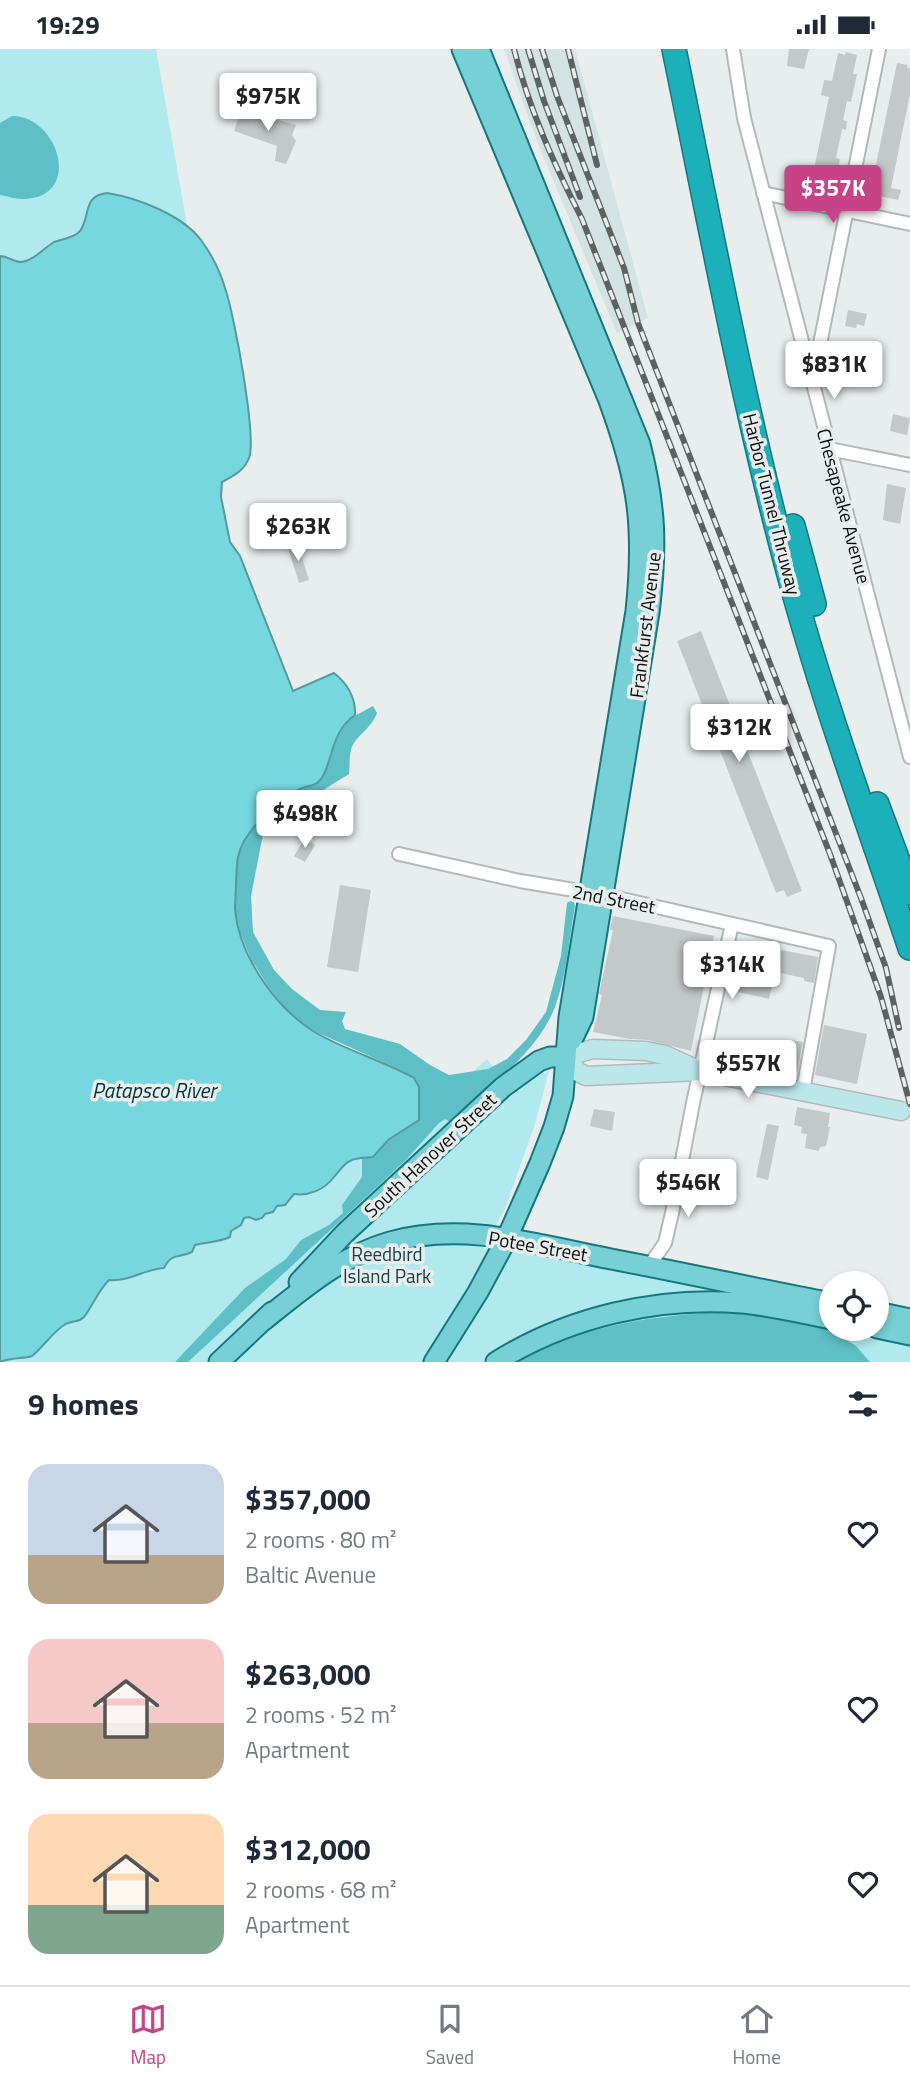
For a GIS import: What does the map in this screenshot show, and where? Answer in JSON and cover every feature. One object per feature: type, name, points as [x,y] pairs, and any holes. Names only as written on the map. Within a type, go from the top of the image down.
[{"type":"highway","name":"Harbor Tunnel Thruway","points":[[674,49],[743,387],[786,562],[842,747],[910,948]]},
{"type":"highway","name":"Harbor Tunnel Thruway","points":[[690,49],[742,310],[782,485],[853,733],[910,893]]},
{"type":"main road","name":"Frankfurst Avenue","points":[[462,49],[537,210]]},
{"type":"main road","name":"Frankfurst Avenue","points":[[434,1362],[478,1292],[507,1238],[554,1127],[563,1097],[564,1057],[597,894],[640,568],[640,524],[635,485],[626,448],[479,49]]},
{"type":"main road","name":"South Hanover Street","points":[[219,1362],[264,1320],[338,1240],[503,1087],[539,1061],[593,1049],[646,1051],[665,1055],[700,1070],[901,1111]]},
{"type":"main road","points":[[643,1072],[646,1051]]},
{"type":"main road","name":"South Hanover Street","points":[[564,1057],[578,1072],[586,1076],[700,1070]]},
{"type":"main road","name":"Potee Street","points":[[264,1320],[336,1266],[388,1242],[418,1235],[445,1233],[507,1238],[819,1301]]},
{"type":"main road","points":[[496,1362],[565,1328],[635,1309],[667,1304],[743,1303],[819,1317]]},
{"type":"main road","points":[[889,1315],[910,1319]]},
{"type":"main road","points":[[889,1331],[910,1335]]},
{"type":"street","name":"Chesapeake Avenue","points":[[733,49],[738,93],[910,757]]},
{"type":"street","points":[[812,382],[879,49]]},
{"type":"street","points":[[763,193],[910,224]]},
{"type":"street","points":[[829,449],[910,465]]},
{"type":"street","name":"2nd Street","points":[[399,854],[597,894],[829,946],[803,1091]]},
{"type":"street","points":[[649,1266],[665,1243],[732,924]]},
{"type":"shaded area","points":[[504,49],[575,49],[648,318],[617,333],[538,144]]},
{"type":"shaded area","points":[[12,116],[28,119],[42,129],[52,142],[58,157],[59,172],[53,186],[42,195],[22,199],[0,195],[0,123]]},
{"type":"shaded area","points":[[373,706],[377,713],[353,745],[349,774],[294,808],[263,834],[251,896],[253,932],[274,970],[292,989],[320,1010],[346,1012],[342,1021],[345,1029],[400,1044],[449,1075],[488,1069],[507,1059],[526,1040],[546,1012],[561,956],[567,903],[570,901],[574,902],[575,906],[559,995],[547,1024],[510,1069],[451,1122],[445,1119],[439,1123],[406,1160],[188,1362],[175,1362],[245,1288],[286,1259],[301,1240],[329,1225],[343,1213],[342,1205],[362,1177],[362,1158],[373,1157],[388,1140],[419,1119],[419,1087],[394,1067],[314,1031],[290,1014],[251,959],[240,932],[235,909],[237,856],[245,839],[262,818],[282,801],[302,788],[316,784],[323,777],[339,732],[349,719]]},
{"type":"shaded area","points":[[715,1312],[754,1315],[819,1326],[819,1341],[848,1341],[870,1362],[518,1362],[567,1339],[614,1325]]},
{"type":"green space","points":[[0,49],[156,49],[187,225],[141,201],[53,243],[24,262],[0,256]]},
{"type":"green space","name":"Reedbird Island Park","points":[[487,1059],[511,1091],[549,1071],[536,1121],[505,1209],[483,1248],[527,1251],[717,1290],[819,1318],[819,1341],[889,1341],[889,1336],[910,1342],[910,1362],[0,1362],[18,1356],[27,1358],[59,1329],[83,1318],[99,1290],[109,1280],[164,1268],[173,1257],[186,1255],[208,1242],[224,1240],[244,1218],[285,1205],[294,1194],[351,1160],[361,1158],[419,1120]]},
{"type":"water","name":"Patapsco River","points":[[107,193],[145,203],[183,223],[201,240],[221,275],[234,322],[251,446],[247,463],[238,473],[222,482],[221,497],[230,542],[240,556],[293,691],[334,673],[347,686],[354,703],[355,715],[346,723],[335,741],[322,777],[315,784],[294,792],[277,804],[255,825],[241,846],[235,909],[243,944],[272,994],[313,1031],[414,1078],[419,1087],[419,1120],[388,1140],[373,1157],[348,1162],[321,1189],[311,1193],[294,1194],[285,1205],[277,1206],[273,1212],[262,1218],[244,1218],[241,1225],[231,1231],[230,1237],[195,1245],[192,1252],[173,1258],[164,1268],[109,1280],[82,1319],[64,1325],[32,1356],[0,1362],[0,256],[18,262],[25,261],[54,242],[75,235],[83,225],[90,202]]},
{"type":"building","points":[[789,49],[809,49],[804,69],[787,66]]},
{"type":"building","points":[[846,52],[857,55],[853,74],[857,74],[851,102],[847,101],[843,120],[847,121],[846,130],[842,129],[836,158],[840,159],[836,177],[832,176],[830,186],[812,179],[829,97],[821,95],[824,80],[832,81],[838,53],[845,55]]},
{"type":"building","points":[[897,63],[910,68],[910,94],[891,188],[901,190],[898,200],[870,194]]},
{"type":"building","points":[[241,110],[296,125],[292,135],[296,141],[286,164],[275,161],[277,146],[234,131]]},
{"type":"building","points":[[848,310],[867,314],[864,326],[845,326]]},
{"type":"building","points":[[838,344],[857,347],[854,361],[835,356]]},
{"type":"building","points":[[893,414],[910,418],[907,435],[890,431]]},
{"type":"building","points":[[887,484],[906,488],[900,524],[883,520]]},
{"type":"building","points":[[297,542],[309,580],[299,583],[287,545]]},
{"type":"building","points":[[701,631],[802,891],[787,897],[784,890],[776,893],[677,641]]},
{"type":"building","points":[[305,838],[315,845],[305,862],[294,856]]},
{"type":"building","points":[[340,885],[371,890],[358,972],[327,967]]},
{"type":"building","points":[[613,916],[714,936],[691,1051],[648,1040],[593,1032],[602,995],[599,994],[613,930],[610,930]]},
{"type":"building","points":[[748,944],[818,957],[814,983],[775,972],[769,999],[738,992]]},
{"type":"building","points":[[824,1025],[867,1034],[857,1084],[815,1075]]},
{"type":"building","points":[[791,1040],[803,1042],[797,1072],[784,1069]]},
{"type":"building","points":[[797,1107],[830,1113],[826,1146],[820,1147],[819,1151],[805,1148],[807,1134],[801,1133],[802,1127],[794,1125]]},
{"type":"building","points":[[594,1109],[615,1112],[612,1131],[590,1126]]},
{"type":"building","points":[[767,1124],[779,1126],[768,1180],[756,1177]]},
{"type":"railway","points":[[514,49],[535,115],[582,219],[830,854],[881,997],[910,1104]]},
{"type":"railway","points":[[528,49],[544,101],[580,197]]},
{"type":"railway","points":[[542,49],[557,96],[624,268],[638,323],[861,898],[886,968],[899,1028]]},
{"type":"railway","points":[[568,49],[597,165]]}]
